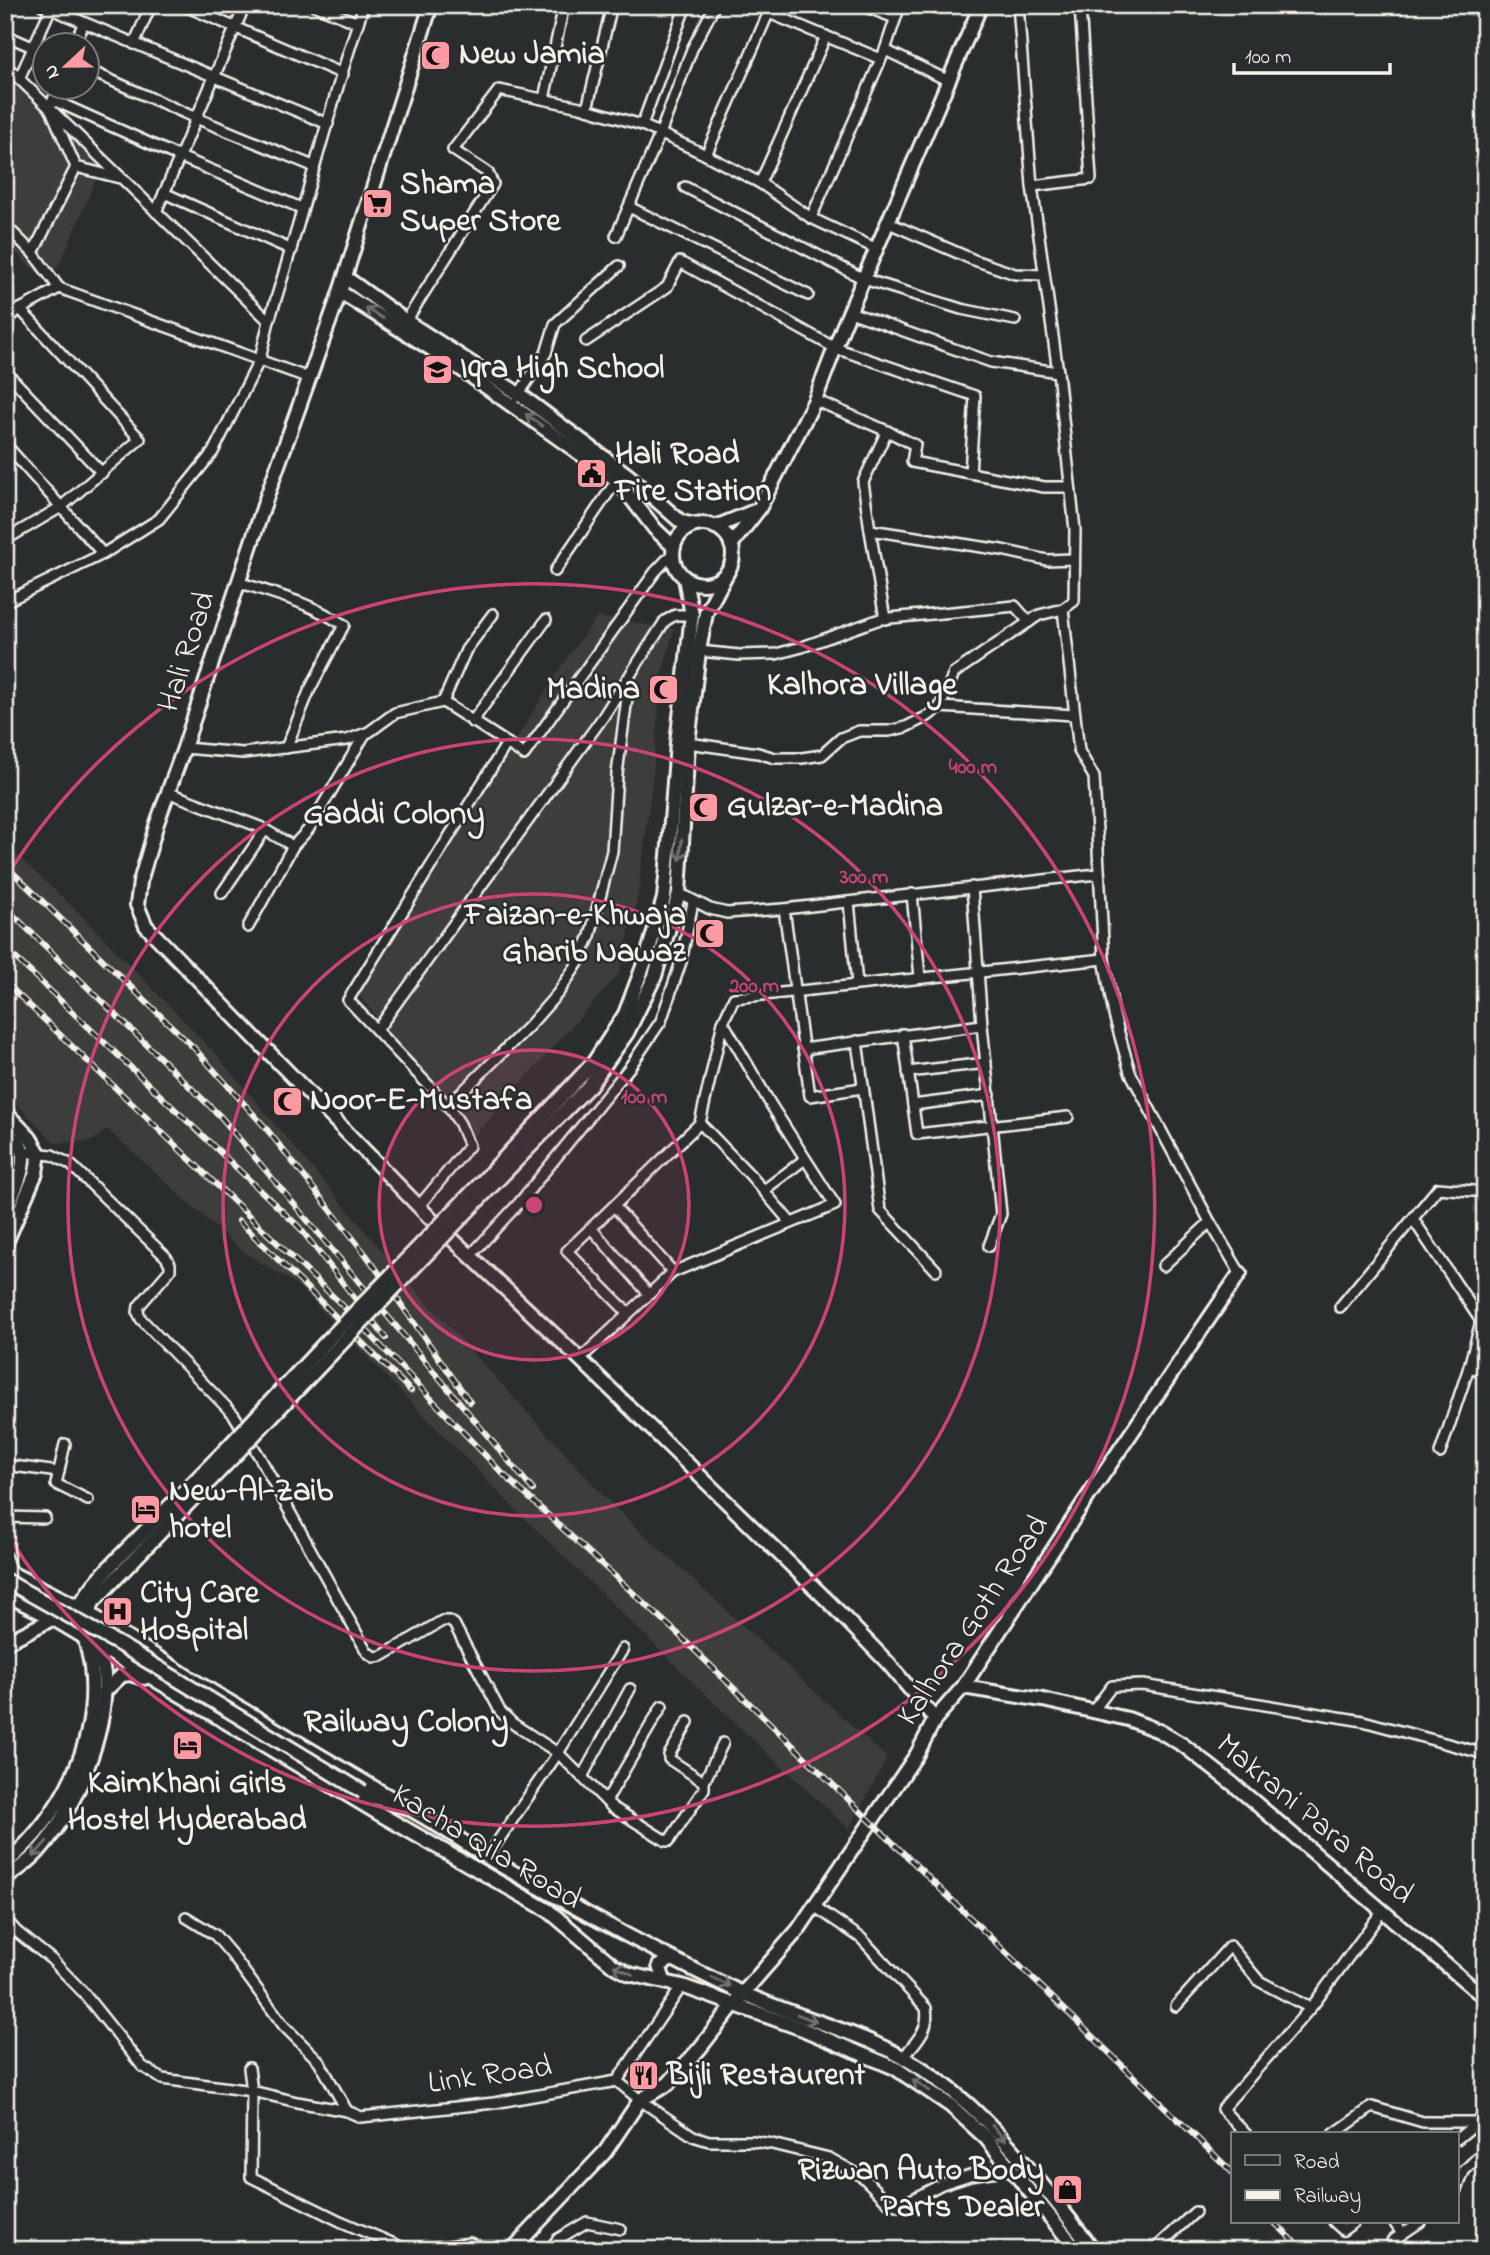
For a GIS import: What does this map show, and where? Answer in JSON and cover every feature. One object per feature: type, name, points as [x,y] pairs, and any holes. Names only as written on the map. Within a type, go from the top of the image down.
[{"type":"street","points":[[134,44],[151,5]]},
{"type":"street","points":[[183,5],[343,74]]},
{"type":"street","points":[[156,212],[245,5]]},
{"type":"street","points":[[314,5],[358,23]]},
{"type":"street","points":[[5,602],[103,554],[159,519],[213,452],[260,359],[313,166],[364,5]]},
{"type":"street","name":"Hali Road","points":[[431,5],[340,292],[167,792],[140,882],[137,905],[146,926],[432,1220],[580,1359],[829,1602],[888,1663],[935,1720]]},
{"type":"street","points":[[544,99],[565,5]]},
{"type":"street","points":[[587,109],[612,5]]},
{"type":"street","points":[[642,125],[686,5]]},
{"type":"street","points":[[616,236],[660,134],[692,49],[715,5]]},
{"type":"street","points":[[861,5],[895,18]]},
{"type":"street","points":[[811,218],[883,55],[900,5]]},
{"type":"street","points":[[731,545],[760,509],[815,400],[981,5]]},
{"type":"street","points":[[688,744],[758,753],[775,758],[822,755],[841,738],[859,731],[889,731],[906,726],[940,707],[954,673],[1039,615],[1063,609],[1074,600],[1075,530],[1058,372],[1032,186],[1018,5]]},
{"type":"street","points":[[1032,186],[1091,179],[1080,5]]},
{"type":"street","points":[[38,32],[46,7],[328,124]]},
{"type":"street","points":[[706,155],[770,9],[826,36],[949,81]]},
{"type":"street","points":[[80,32],[83,24]]},
{"type":"street","points":[[5,35],[32,48]]},
{"type":"street","points":[[760,183],[826,36]]},
{"type":"street","points":[[19,79],[32,50]]},
{"type":"street","points":[[5,65],[52,104],[121,178],[269,321]]},
{"type":"street","points":[[102,77],[313,166]]},
{"type":"street","points":[[406,321],[493,184],[488,173],[453,150],[499,90],[587,109],[642,125],[760,183],[811,218],[877,249]]},
{"type":"street","points":[[52,104],[301,208]]},
{"type":"street","points":[[33,253],[76,167],[52,104]]},
{"type":"street","points":[[76,167],[121,178]]},
{"type":"street","points":[[685,187],[864,279],[961,309],[1015,320]]},
{"type":"street","points":[[164,193],[292,250]]},
{"type":"street","points":[[629,207],[808,295]]},
{"type":"street","points":[[889,223],[974,260],[1015,274],[1044,275]]},
{"type":"street","points":[[5,225],[33,253],[59,288],[309,378]]},
{"type":"street","points":[[586,341],[667,287],[680,261],[835,348],[975,396],[971,473]]},
{"type":"street","points":[[516,399],[545,353],[555,324],[619,266]]},
{"type":"street","points":[[345,276],[516,399],[629,476],[681,522],[715,527],[760,509]]},
{"type":"street","points":[[5,322],[20,309],[59,288]]},
{"type":"street","points":[[340,292],[516,399],[617,480],[673,550],[674,562],[685,578],[692,615],[677,743],[664,898],[648,956],[625,1014],[594,1062],[482,1189]]},
{"type":"street","points":[[5,540],[61,507],[141,439],[20,309]]},
{"type":"street","points":[[850,312],[991,362],[1058,372]]},
{"type":"street","points":[[5,371],[102,473]]},
{"type":"street","points":[[815,400],[915,445],[912,462],[1044,487],[1070,487]]},
{"type":"street","points":[[885,619],[863,482],[887,431]]},
{"type":"street","points":[[5,444],[103,554]]},
{"type":"street","points":[[555,571],[617,480]]},
{"type":"street","points":[[184,748],[243,753],[347,740],[365,733],[396,713],[443,702],[524,755],[654,572],[673,550],[680,535],[696,525]]},
{"type":"street","points":[[5,1643],[52,1618],[85,1611],[90,1607],[231,1452],[482,1189],[590,1085],[627,1033],[655,976],[678,893],[688,744],[699,651],[706,612],[729,569],[732,553],[731,545],[715,527]]},
{"type":"street","points":[[870,530],[1002,550],[1047,560],[1073,559]]},
{"type":"street","points":[[685,578],[703,584],[713,582],[729,569]]},
{"type":"street","points":[[238,582],[298,600],[344,625],[310,689],[286,748]]},
{"type":"street","points":[[699,651],[739,655],[776,654],[885,619],[1016,606],[1029,622]]},
{"type":"street","points":[[1063,609],[1079,751],[1094,777],[1097,874],[1104,958],[1114,1015],[1130,1072],[1240,1273]]},
{"type":"street","points":[[443,702],[466,650],[493,614]]},
{"type":"street","points":[[377,1030],[603,717],[665,621],[675,615],[692,615]]},
{"type":"street","points":[[472,722],[546,620]]},
{"type":"street","points":[[449,1105],[529,1026],[558,993],[578,963],[590,936],[612,851],[617,774],[630,675]]},
{"type":"street","points":[[940,707],[1074,715]]},
{"type":"street","points":[[248,927],[293,846],[308,830],[365,733]]},
{"type":"street","points":[[419,1206],[469,1146],[449,1105],[348,1000],[507,743]]},
{"type":"street","points":[[167,792],[265,830],[293,846]]},
{"type":"street","points":[[222,893],[265,830]]},
{"type":"street","points":[[678,893],[710,909],[727,913],[785,909],[1097,874]]},
{"type":"street","points":[[972,887],[982,1024],[1001,1214],[989,1246]]},
{"type":"street","points":[[912,894],[920,976]]},
{"type":"street","points":[[470,1256],[519,1203],[629,1068],[661,1021],[681,962],[694,902]]},
{"type":"street","points":[[849,902],[857,984]]},
{"type":"street","points":[[785,909],[810,1096],[862,1088]]},
{"type":"street","points":[[628,1313],[567,1251],[700,1123],[723,1022],[734,998],[1104,958]]},
{"type":"street","points":[[580,1359],[673,1272],[835,1205],[723,1022]]},
{"type":"street","points":[[803,1049],[982,1024]]},
{"type":"street","points":[[903,1034],[917,1134],[1068,1117]]},
{"type":"street","points":[[857,1041],[880,1210],[936,1270]]},
{"type":"street","points":[[908,1072],[986,1063]]},
{"type":"street","points":[[913,1105],[990,1095]]},
{"type":"street","points":[[5,1112],[30,1138],[39,1153],[36,1173],[5,1245]]},
{"type":"street","points":[[700,1123],[764,1190],[791,1223]]},
{"type":"street","points":[[5,1131],[19,1143],[22,1152],[20,1173],[5,1212]]},
{"type":"street","points":[[22,1152],[52,1155],[70,1164],[166,1257],[170,1270],[139,1306],[141,1319],[234,1415],[367,1652],[374,1657],[382,1656],[442,1621],[454,1624],[500,1711],[512,1723],[558,1753],[606,1801],[666,1842],[704,1789],[704,1782],[723,1743]]},
{"type":"street","points":[[764,1190],[805,1158]]},
{"type":"street","points":[[1340,1307],[1438,1188],[1485,1192]]},
{"type":"street","points":[[614,1206],[673,1272]]},
{"type":"street","points":[[1413,1219],[1481,1321]]},
{"type":"street","points":[[1163,1266],[1210,1222]]},
{"type":"street","points":[[591,1228],[648,1293]]},
{"type":"street","name":"Kalhora Goth Road","points":[[640,2100],[668,2084],[798,1930],[917,1754],[935,1720],[963,1688],[1083,1504],[1240,1273]]},
{"type":"street","points":[[1440,1453],[1485,1309]]},
{"type":"street","points":[[1469,1367],[1485,1372]]},
{"type":"street","points":[[65,1444],[56,1484],[88,1500]]},
{"type":"street","points":[[5,1465],[59,1472]]},
{"type":"street","points":[[5,1517],[45,1518]]},
{"type":"street","points":[[5,1555],[7,1574],[363,1792],[376,1799],[404,1806]]},
{"type":"street","name":"Kacha Qila Road","points":[[7,1574],[85,1611],[201,1685],[487,1857],[672,1959],[743,1993]]},
{"type":"street","name":"Kacha Qila Road","points":[[5,1594],[52,1618],[549,1911],[614,1966],[629,1974],[682,1986],[800,2028],[895,2068],[970,2120],[1077,2250]]},
{"type":"street","points":[[5,1864],[30,1842],[49,1818],[69,1784],[84,1747],[92,1680],[85,1611]]},
{"type":"street","points":[[5,1879],[41,1849],[76,1795],[94,1742],[104,1692],[104,1676],[98,1645],[85,1611]]},
{"type":"street","points":[[487,1857],[558,1753],[622,1649]]},
{"type":"street","points":[[104,1692],[119,1676],[125,1674],[135,1675],[167,1688]]},
{"type":"street","points":[[1093,1711],[1112,1686],[1143,1685],[1363,1721],[1485,1754]]},
{"type":"street","name":"Makrani Para Road","points":[[963,1688],[1043,1700],[1093,1711],[1139,1723],[1183,1745],[1485,1998]]},
{"type":"street","points":[[582,1777],[629,1689]]},
{"type":"street","points":[[606,1801],[662,1706]]},
{"type":"street","points":[[688,1722],[669,1759],[704,1782]]},
{"type":"street","points":[[376,1799],[398,1824]]},
{"type":"street","points":[[814,1906],[861,1938],[926,2008],[928,2020],[925,2029],[904,2057]]},
{"type":"street","points":[[1244,2132],[1222,2109],[1310,2008],[1383,1910]]},
{"type":"street","points":[[187,1917],[215,1935],[232,1955],[285,2026],[319,2061],[347,2111]]},
{"type":"street","name":"Link Road","points":[[5,1919],[51,1959],[82,1991],[142,2066],[162,2079],[252,2091],[347,2111],[360,2117],[494,2103],[617,2081]]},
{"type":"street","points":[[1176,2006],[1230,1946],[1259,1981],[1310,2008]]},
{"type":"street","points":[[664,1980],[659,1966],[672,1959]]},
{"type":"street","points":[[682,1986],[617,2081],[693,2136],[709,2140],[772,2144],[829,2158],[863,2177],[888,2202],[900,2206],[943,2184],[970,2175],[998,2171],[1007,2163]]},
{"type":"street","points":[[743,1993],[842,2030],[904,2057],[932,2074],[983,2115],[1094,2250]]},
{"type":"street","points":[[249,2068],[252,2091],[251,2177],[340,2221],[408,2250]]},
{"type":"street","points":[[512,2250],[605,2152],[640,2100]]},
{"type":"street","points":[[1337,2132],[1372,2107],[1423,2122],[1481,2119]]},
{"type":"street","points":[[1458,2138],[1481,2119]]},
{"type":"street","points":[[1458,2187],[1464,2171],[1479,2156]]},
{"type":"street","points":[[1154,2250],[1195,2212]]},
{"type":"street","points":[[549,2250],[558,2239],[587,2222],[621,2229]]},
{"type":"street","points":[[1336,2224],[1343,2230],[1351,2224]]},
{"type":"street","points":[[1395,2224],[1402,2234]]},
{"type":"street","points":[[1392,2241],[1417,2224]]},
{"type":"street","points":[[5,2242],[8,2250]]},
{"type":"street","points":[[416,2250],[470,2243],[489,2250]]},
{"type":"street","points":[[1480,2250],[1485,2245]]},
{"type":"shaded area","points":[[5,69],[32,94],[32,102],[41,102],[104,161],[59,266],[42,278],[5,241]]},
{"type":"shaded area","points":[[597,617],[674,629],[661,677],[653,775],[638,895],[619,974],[473,1137],[350,984],[471,813],[560,668]]},
{"type":"shaded area","points":[[5,844],[79,913],[214,1052],[412,1286],[613,1506],[887,1758],[849,1829],[738,1726],[514,1508],[297,1285],[242,1251],[107,1129],[92,1141],[55,1143],[5,1092]]},
{"type":"railway","points":[[5,865],[195,1049],[265,1127],[367,1256],[470,1402]]},
{"type":"railway","points":[[5,907],[221,1117],[533,1490]]},
{"type":"railway","points":[[5,948],[299,1227],[386,1338]]},
{"type":"railway","points":[[5,982],[343,1306],[503,1474],[677,1633],[1231,2171]]},
{"type":"railway","points":[[239,1221],[411,1391]]},
{"type":"railway","points":[[1276,2224],[1303,2250]]},
{"type":"place","name":"New Jamia","points":[[436,55]]},
{"type":"place","name":"Shama Super Store","points":[[377,203]]},
{"type":"place","name":"Iqra High School","points":[[437,369]]},
{"type":"place","name":"Hali Road Fire Station","points":[[592,473]]},
{"type":"place","name":"Madina","points":[[663,690]]},
{"type":"place","name":"Gulzar-e-Madina","points":[[704,807]]},
{"type":"place","name":"Faizan-e-Khwaja Gharib Nawaz","points":[[709,934]]},
{"type":"place","name":"Noor-E-Mustafa","points":[[287,1101]]},
{"type":"place","name":"New-Al-Zaib hotel","points":[[146,1510]]},
{"type":"place","name":"City Care Hospital","points":[[117,1612]]},
{"type":"place","name":"KaimKhani Girls Hostel Hyderabad","points":[[187,1745]]},
{"type":"place","name":"Bijli Restaurent","points":[[644,2076]]},
{"type":"place","name":"Rizwan Auto Body Parts Dealer","points":[[1067,2189]]},
{"type":"district","name":"Kalhora Village","points":[[862,686]]},
{"type":"district","name":"Gaddi Colony","points":[[394,815]]},
{"type":"district","name":"Railway Colony","points":[[406,1723]]}]
